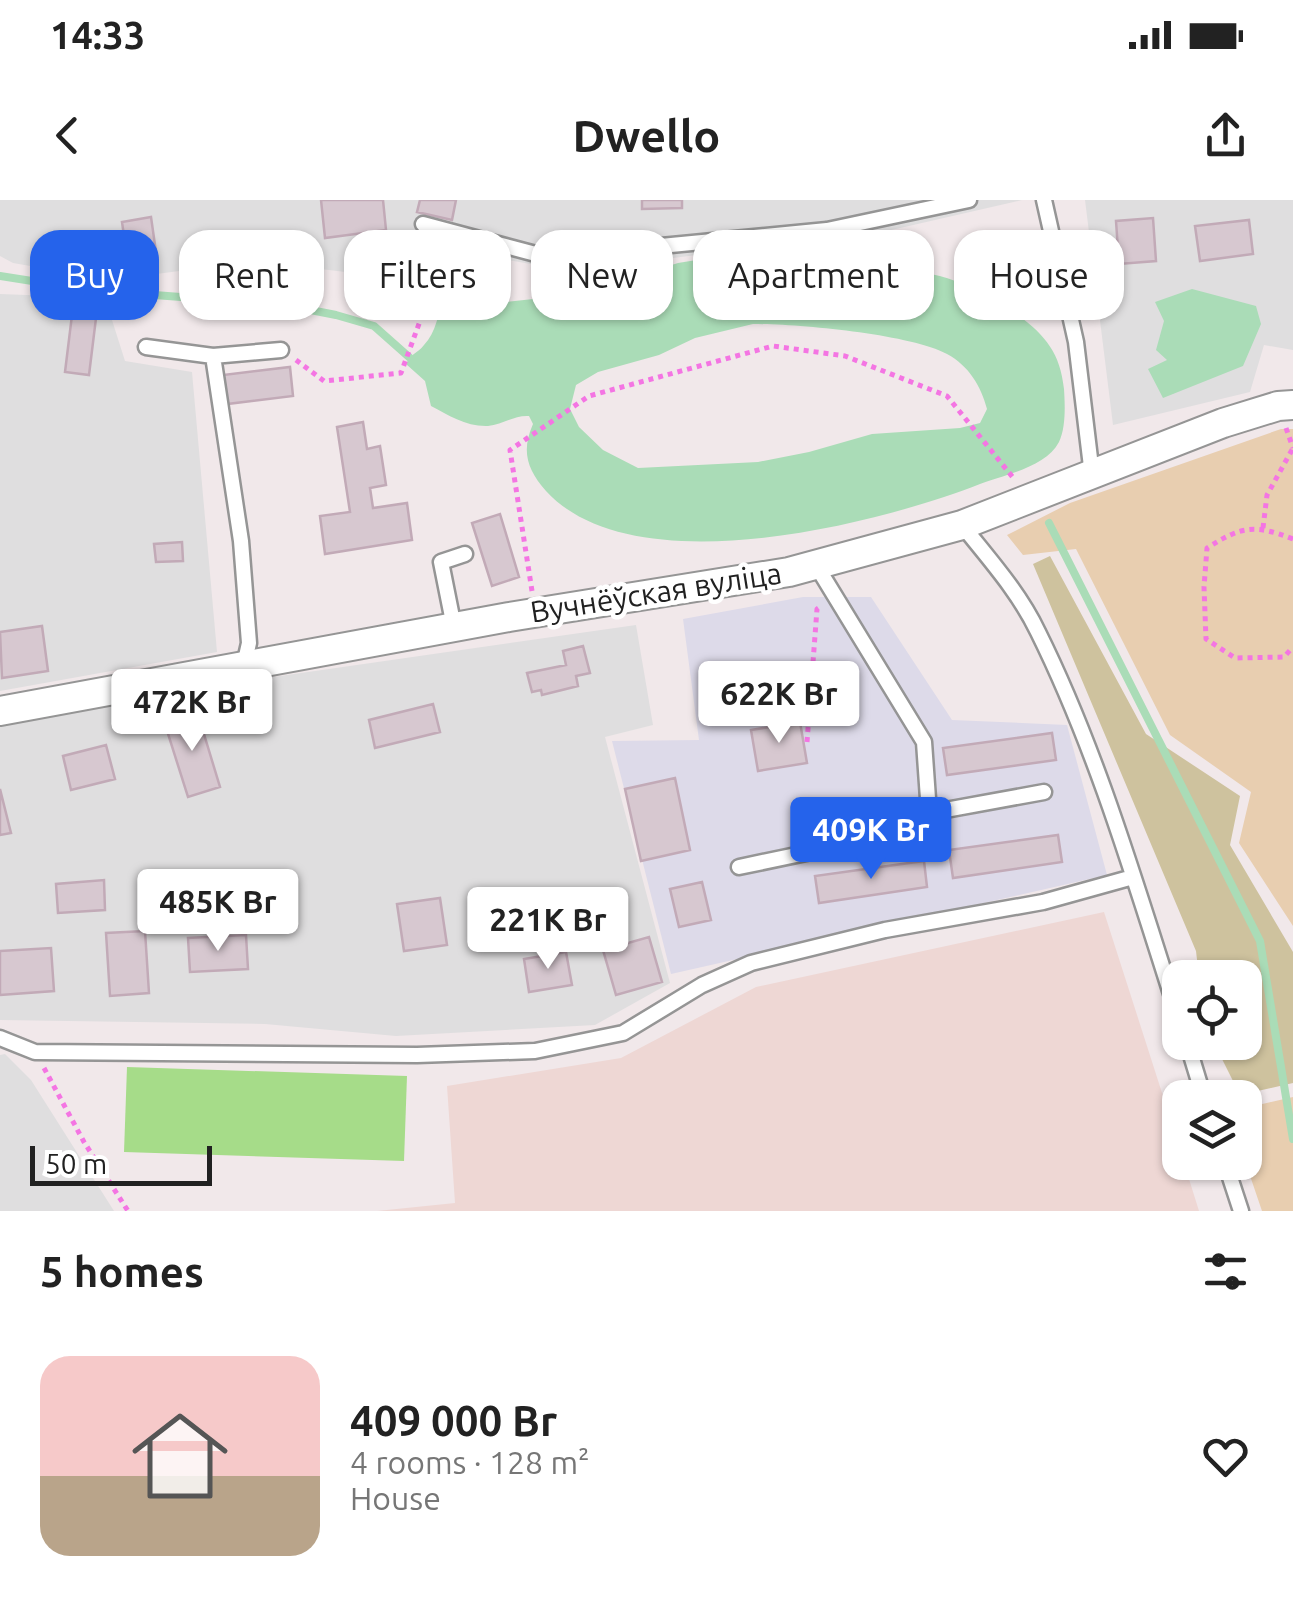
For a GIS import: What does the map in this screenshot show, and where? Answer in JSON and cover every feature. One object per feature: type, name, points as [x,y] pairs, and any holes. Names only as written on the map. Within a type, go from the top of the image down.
[{"type":"street","name":"Вучнёўская вуліца","points":[[0,711],[816,565],[962,526],[1223,423],[1293,405]]},
{"type":"lane","points":[[511,247],[547,256],[827,230],[969,200]]},
{"type":"lane","points":[[1044,200],[1076,342],[1092,476]]},
{"type":"lane","points":[[423,224],[446,230]]},
{"type":"lane","points":[[146,347],[212,356],[281,350]]},
{"type":"lane","points":[[212,356],[240,541],[249,643],[244,666]]},
{"type":"lane","points":[[962,526],[1007,581],[1038,630],[1081,732],[1162,966]]},
{"type":"lane","points":[[454,627],[441,562],[465,554]]},
{"type":"lane","points":[[739,867],[930,827],[924,742],[816,565]]},
{"type":"lane","points":[[930,812],[1044,792]]},
{"type":"lane","points":[[0,1038],[35,1052],[417,1055],[534,1051],[623,1034],[702,985],[751,964],[885,930],[1043,902],[1133,877]]},
{"type":"lane","points":[[1231,1180],[1241,1211]]},
{"type":"path","points":[[281,350],[324,382],[401,373],[420,320]]},
{"type":"path","points":[[536,613],[510,450],[589,396],[772,346],[845,356],[947,396],[1031,499]]},
{"type":"path","points":[[1264,528],[1267,495],[1293,448]]},
{"type":"path","points":[[1293,539],[1264,528],[1234,531],[1207,548],[1204,587],[1206,639],[1234,658],[1284,657],[1293,647]]},
{"type":"path","points":[[807,742],[817,609],[834,595]]},
{"type":"path","points":[[35,1052],[84,1142],[128,1211]]},
{"type":"shaded area","points":[[0,200],[1022,200],[891,230],[693,230],[693,255],[673,258],[673,230],[531,230],[531,264],[511,261],[511,230],[344,230],[344,272],[324,269],[324,230],[179,230],[179,271],[159,274],[159,230],[30,230],[30,266],[0,256]]},
{"type":"shaded area","points":[[1085,200],[1293,200],[1293,350],[1264,345],[1250,392],[1113,425],[1100,320],[1124,320],[1124,230],[1089,230]]},
{"type":"shaded area","points":[[693,261],[693,320],[934,320],[934,275],[954,281],[954,320],[1024,320],[1044,338],[1062,376],[1064,423],[1059,442],[1035,464],[880,516],[756,538],[694,541],[636,536],[585,520],[546,491],[528,459],[527,443],[533,424],[529,416],[488,426],[458,420],[431,406],[425,381],[406,364],[428,340],[437,320],[511,320],[511,301],[531,299],[531,320],[673,320],[673,265]],"holes":[[[753,324],[824,328],[907,341],[947,354],[978,385],[987,409],[980,423],[872,434],[758,462],[638,468],[603,450],[579,427],[570,409],[576,385],[598,372],[659,355],[695,338]]]},
{"type":"shaded area","points":[[1192,289],[1256,306],[1261,324],[1243,366],[1163,398],[1148,369],[1167,360],[1156,350],[1164,321],[1155,302]]},
{"type":"shaded area","points":[[0,294],[30,295],[30,320],[112,320],[125,361],[192,372],[217,652],[0,691]]},
{"type":"shaded area","points":[[1281,429],[1293,429],[1293,926],[1239,843],[1251,792],[1170,735],[1076,549],[1023,555],[1007,535],[1070,503]]},
{"type":"shaded area","points":[[1050,556],[1146,734],[1240,796],[1230,845],[1293,952],[1293,1083],[1262,1090],[1262,1080],[1232,1080],[1222,1060],[1262,1060],[1262,960],[1197,960],[1033,564]]},
{"type":"shaded area","points":[[803,597],[871,597],[952,720],[1067,725],[1107,875],[671,974],[612,741],[699,740],[683,619]]},
{"type":"shaded area","points":[[636,625],[653,725],[605,737],[670,983],[595,1025],[396,1036],[265,1024],[0,1020],[0,721],[189,689]]},
{"type":"shaded area","points":[[1104,912],[1162,1093],[1162,1180],[1189,1180],[1199,1211],[377,1211],[455,1203],[447,1086],[621,1058],[756,987]]},
{"type":"shaded area","points":[[5,1054],[31,1080],[114,1211],[0,1211],[0,1055]]},
{"type":"shaded area","points":[[1293,1097],[1293,1211],[1262,1211],[1251,1180],[1262,1180],[1262,1104]]},
{"type":"green space","points":[[127,1067],[407,1076],[404,1161],[124,1152]]},
{"type":"building","points":[[321,200],[383,200],[386,230],[344,230],[344,236],[325,238]]},
{"type":"building","points":[[420,200],[456,200],[452,220],[417,212]]},
{"type":"building","points":[[642,200],[682,200],[682,208],[642,209]]},
{"type":"building","points":[[151,217],[153,230],[123,230],[122,222]]},
{"type":"building","points":[[1153,218],[1156,261],[1124,264],[1124,230],[1117,230],[1116,221]]},
{"type":"building","points":[[1249,220],[1253,254],[1200,261],[1195,226]]},
{"type":"building","points":[[71,320],[96,320],[89,375],[65,372]]},
{"type":"building","points":[[290,367],[293,396],[227,404],[223,375]]},
{"type":"building","points":[[363,422],[367,449],[380,446],[386,485],[370,488],[373,508],[407,503],[412,540],[325,554],[320,516],[350,512],[337,427]]},
{"type":"building","points":[[500,514],[519,577],[492,586],[472,523]]},
{"type":"building","points":[[182,542],[183,561],[156,562],[154,544]]},
{"type":"building","points":[[42,626],[48,671],[2,678],[0,632]]},
{"type":"building","points":[[583,646],[590,673],[576,676],[578,686],[542,695],[541,690],[532,692],[527,673],[566,665],[563,651]]},
{"type":"building","points":[[433,704],[440,732],[375,748],[369,720]]},
{"type":"building","points":[[197,711],[220,787],[188,797],[164,721]]},
{"type":"building","points":[[800,722],[807,763],[758,771],[751,730]]},
{"type":"building","points":[[1052,733],[1056,760],[947,775],[943,748]]},
{"type":"building","points":[[106,745],[115,779],[71,790],[63,756]]},
{"type":"building","points":[[675,778],[690,850],[641,861],[625,789]]},
{"type":"building","points":[[0,789],[11,833],[0,835]]},
{"type":"building","points":[[1058,835],[1062,862],[953,878],[949,850]]},
{"type":"building","points":[[924,861],[927,887],[819,903],[815,876]]},
{"type":"building","points":[[104,880],[105,910],[58,913],[56,884]]},
{"type":"building","points":[[702,882],[711,920],[679,927],[670,889]]},
{"type":"building","points":[[440,898],[447,945],[404,951],[397,904]]},
{"type":"building","points":[[145,931],[149,993],[110,996],[106,933]]},
{"type":"building","points":[[246,935],[248,969],[190,972],[188,938]]},
{"type":"building","points":[[649,937],[662,982],[616,995],[603,950]]},
{"type":"building","points":[[51,948],[54,991],[0,995],[0,951]]},
{"type":"building","points":[[566,952],[572,985],[529,992],[524,959]]},
{"type":"waterway","points":[[0,276],[89,290],[285,305],[336,315],[374,326],[409,357]]},
{"type":"waterway","points":[[1049,523],[1260,941],[1293,1139]]}]
